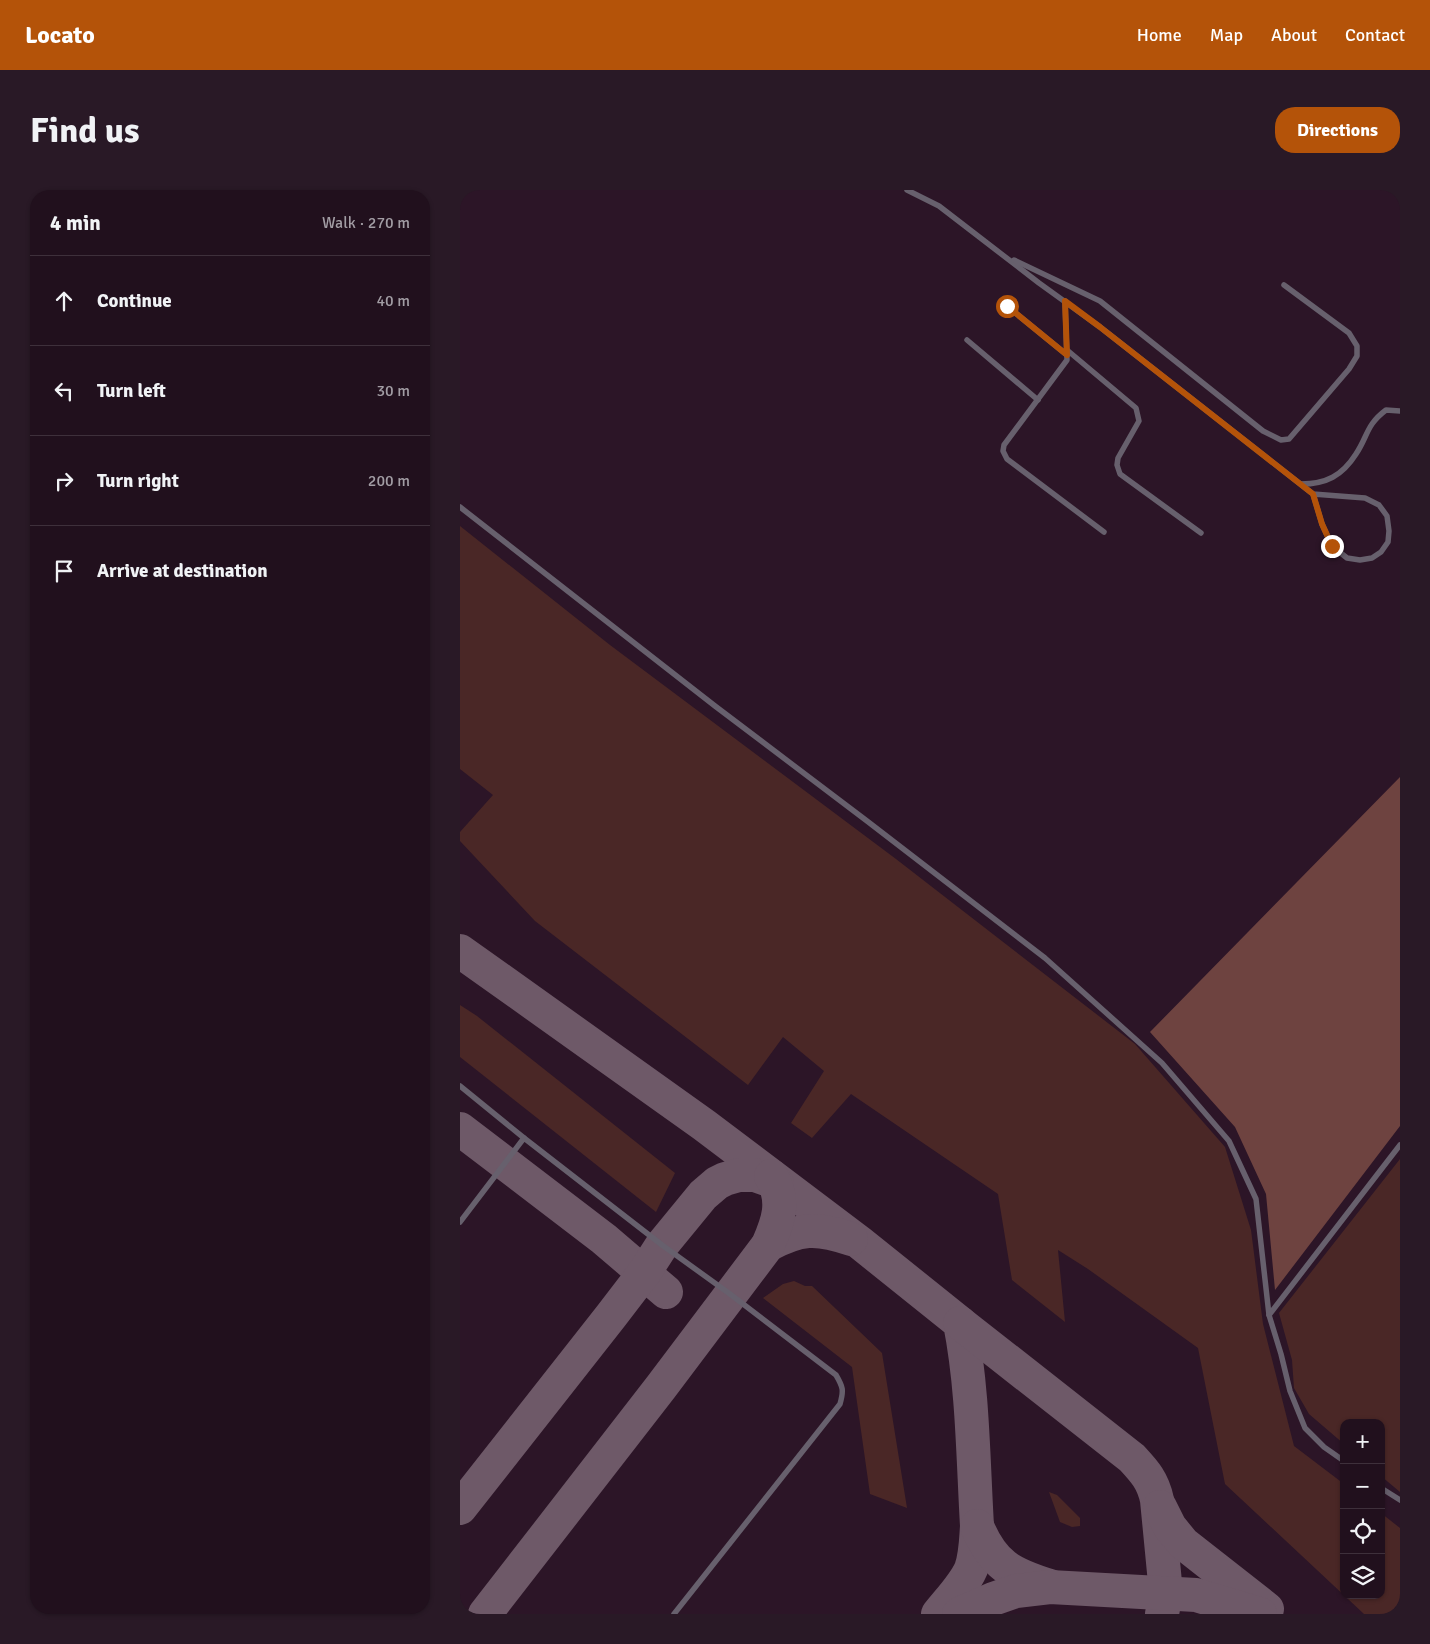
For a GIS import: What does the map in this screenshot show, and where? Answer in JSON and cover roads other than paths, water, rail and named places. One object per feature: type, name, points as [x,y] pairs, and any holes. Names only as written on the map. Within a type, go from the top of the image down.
[{"type":"lane","points":[[907,190],[939,206],[1100,327],[1313,494],[1322,524],[1332,546],[1347,558],[1360,560],[1372,558],[1381,552],[1388,542],[1389,531],[1387,516],[1379,504],[1365,498],[1313,494]]},
{"type":"lane","points":[[1003,255],[1100,301],[1263,431],[1281,440],[1288,439],[1349,369],[1357,356],[1357,346],[1349,333],[1284,285]]},
{"type":"lane","points":[[1065,301],[1067,360],[1004,445],[1003,451],[1008,459],[1104,532]]},
{"type":"lane","points":[[1007,306],[1136,408],[1139,421],[1118,458],[1117,465],[1120,474],[1200,532]]},
{"type":"lane","points":[[967,340],[1038,400]]},
{"type":"lane","points":[[1301,484],[1313,484],[1330,480],[1340,473],[1356,454],[1368,430],[1378,416],[1386,410],[1400,412]]},
{"type":"lane","points":[[460,508],[1045,958],[1162,1063],[1229,1141],[1256,1199],[1269,1315],[1290,1391],[1305,1428],[1324,1447],[1340,1458]]},
{"type":"lane","points":[[461,1090],[836,1375],[842,1387],[840,1404],[674,1614]]},
{"type":"lane","points":[[460,1222],[524,1138]]},
{"type":"lane","points":[[1269,1315],[1400,1145]]},
{"type":"lane","points":[[1385,1491],[1400,1500]]}]
